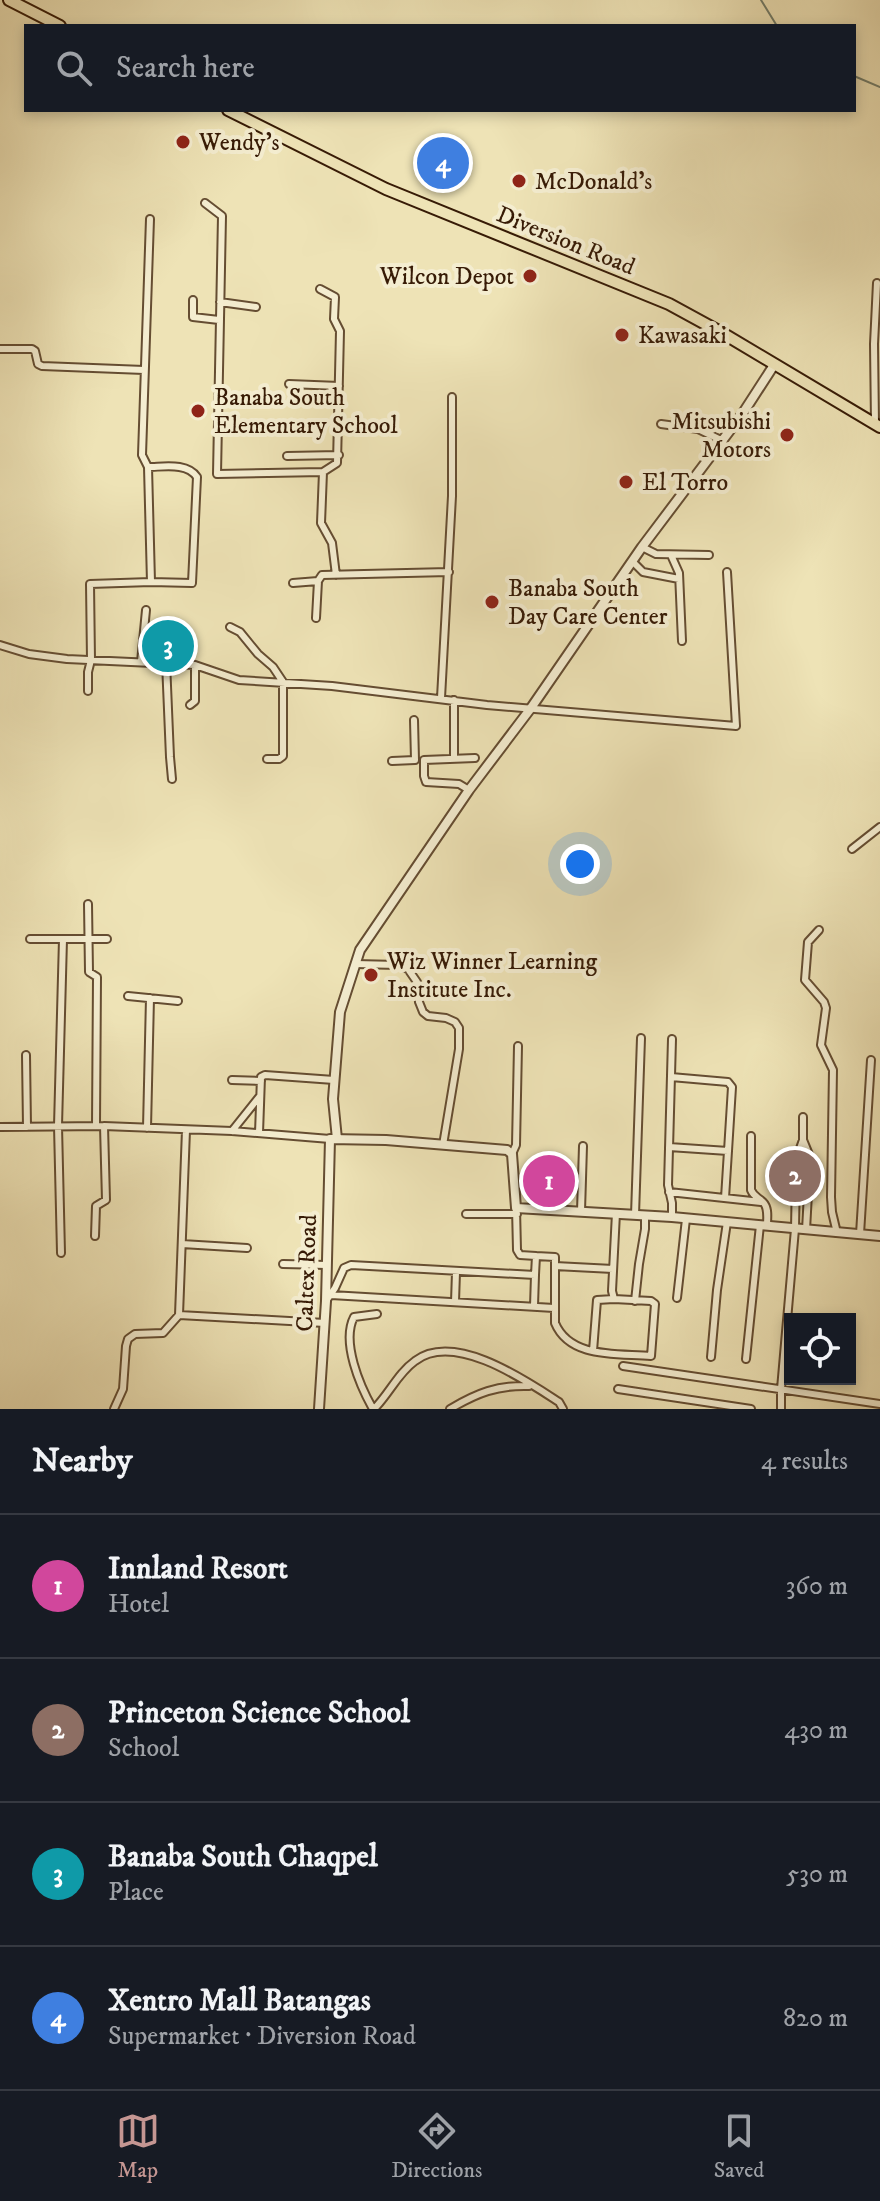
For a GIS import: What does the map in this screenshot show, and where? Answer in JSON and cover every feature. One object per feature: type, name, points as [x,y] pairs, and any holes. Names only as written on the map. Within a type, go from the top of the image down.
[{"type":"highway","points":[[9,0],[56,24]]},
{"type":"highway","name":"Diversion Road","points":[[232,112],[386,189],[669,304],[878,425]]},
{"type":"street","points":[[205,203],[222,216],[217,474],[323,472],[337,463],[340,331],[334,319],[335,297],[320,289]]},
{"type":"street","points":[[150,219],[142,455],[148,467],[151,582]]},
{"type":"street","points":[[877,283],[878,425]]},
{"type":"street","points":[[193,300],[193,317],[219,320]]},
{"type":"street","points":[[220,302],[256,307]]},
{"type":"street","points":[[0,349],[32,349],[38,364],[42,366],[144,370]]},
{"type":"street","name":"Caltex Road","points":[[319,1409],[328,1298],[333,1099],[340,1012],[360,950],[469,790],[531,708],[642,547],[723,441],[774,365]]},
{"type":"street","points":[[289,384],[339,386]]},
{"type":"street","points":[[441,698],[452,496],[452,397]]},
{"type":"street","points":[[661,424],[698,429],[723,441]]},
{"type":"street","points":[[287,456],[339,455]]},
{"type":"street","points":[[88,691],[91,660],[90,584],[192,583],[197,477],[193,470],[170,466],[148,467]]},
{"type":"street","points":[[323,472],[321,523],[332,543],[336,575]]},
{"type":"street","points":[[642,547],[656,554],[709,555]]},
{"type":"street","points":[[671,555],[678,568],[682,641]]},
{"type":"street","points":[[632,561],[643,572],[679,579]]},
{"type":"street","points":[[316,618],[318,581],[322,575],[449,572]]},
{"type":"street","points":[[0,645],[29,654],[195,665],[239,680],[736,726],[727,572]]},
{"type":"street","points":[[293,583],[318,581]]},
{"type":"street","points":[[141,662],[146,610]]},
{"type":"street","points":[[230,627],[240,632],[283,682],[283,756],[267,759]]},
{"type":"street","points":[[166,662],[172,779]]},
{"type":"street","points":[[190,705],[195,701],[195,665]]},
{"type":"street","points":[[454,700],[454,758]]},
{"type":"street","points":[[414,720],[426,782],[459,784],[469,790]]},
{"type":"street","points":[[392,761],[475,758]]},
{"type":"street","points":[[852,849],[880,827]]},
{"type":"street","points":[[88,904],[89,972],[97,977],[100,1125],[106,1200],[96,1206],[95,1236]]},
{"type":"street","points":[[819,930],[808,942],[805,976],[826,1008],[821,1045],[833,1070],[831,1197],[837,1233]]},
{"type":"street","points":[[30,939],[107,939]]},
{"type":"street","points":[[61,1253],[58,1126],[63,939]]},
{"type":"street","points":[[354,964],[398,965],[408,969],[417,982],[423,1012],[455,1022],[459,1028],[459,1049],[443,1145]]},
{"type":"street","points":[[128,996],[178,1001]]},
{"type":"street","points":[[147,1128],[150,998]]},
{"type":"street","points":[[635,1301],[645,1229],[640,1215],[641,1038]]},
{"type":"street","points":[[672,1039],[669,1192],[672,1217]]},
{"type":"street","points":[[518,1046],[516,1145],[512,1154],[518,1254],[555,1257],[554,1308],[559,1333],[573,1346],[593,1351],[651,1356],[655,1304],[651,1301],[597,1300],[593,1351]]},
{"type":"street","points":[[26,1055],[27,1127]]},
{"type":"street","points":[[860,1234],[871,1060]]},
{"type":"street","points":[[259,1133],[261,1077],[334,1080]]},
{"type":"street","points":[[671,1077],[731,1084],[725,1198]]},
{"type":"street","points":[[232,1080],[261,1081]]},
{"type":"street","points":[[232,1131],[260,1096]]},
{"type":"street","points":[[781,1409],[797,1164],[803,1140],[803,1117]]},
{"type":"street","points":[[0,1127],[100,1125],[232,1131],[386,1140],[507,1150],[512,1154]]},
{"type":"street","points":[[114,1409],[123,1389],[128,1339],[135,1334],[163,1333],[179,1315],[186,1130]]},
{"type":"street","points":[[746,1359],[767,1208],[752,1193],[751,1136]]},
{"type":"street","points":[[803,1140],[810,1157],[806,1230]]},
{"type":"street","points":[[581,1211],[583,1146]]},
{"type":"street","points":[[669,1147],[728,1151]]},
{"type":"street","points":[[669,1192],[764,1202]]},
{"type":"street","points":[[466,1214],[581,1211],[880,1236]]},
{"type":"street","points":[[614,1299],[616,1213]]},
{"type":"street","points":[[677,1298],[686,1219]]},
{"type":"street","points":[[711,1357],[727,1222]]},
{"type":"street","points":[[182,1244],[247,1248]]},
{"type":"street","points":[[534,1306],[536,1256]]},
{"type":"street","points":[[283,1264],[327,1265]]},
{"type":"street","points":[[535,1275],[347,1265],[328,1298],[554,1308]]},
{"type":"street","points":[[555,1266],[613,1269]]},
{"type":"street","points":[[455,1302],[456,1272]]},
{"type":"street","points":[[377,1314],[354,1317],[349,1326],[349,1343],[362,1390],[374,1409],[416,1359],[432,1352],[454,1352],[502,1368],[559,1402],[563,1409]]},
{"type":"street","points":[[179,1315],[325,1323]]},
{"type":"street","points":[[623,1366],[880,1404]]},
{"type":"street","points":[[450,1409],[492,1389],[510,1385],[534,1386]]},
{"type":"street","points":[[618,1389],[751,1409]]},
{"type":"waterway","points":[[761,0],[776,24]]},
{"type":"waterway","points":[[856,77],[880,87]]},
{"type":"place","name":"Wendy's","points":[[183,142]]},
{"type":"place","name":"Xentro Mall Batangas","points":[[443,163]]},
{"type":"place","name":"McDonald's","points":[[519,181]]},
{"type":"place","name":"Wilcon Depot","points":[[530,276]]},
{"type":"place","name":"Kawasaki","points":[[622,335]]},
{"type":"place","name":"Banaba South Elementary School","points":[[198,411]]},
{"type":"place","name":"Mitsubishi Motors","points":[[787,435]]},
{"type":"place","name":"El Torro","points":[[626,482]]},
{"type":"place","name":"Banaba South Day Care Center","points":[[492,602]]},
{"type":"place","name":"Banaba South Chaqpel","points":[[168,646]]},
{"type":"place","name":"Wiz Winner Learning Institute Inc.","points":[[371,975]]},
{"type":"place","name":"Princeton Science School","points":[[795,1176]]},
{"type":"place","name":"Innland Resort","points":[[549,1181]]}]
